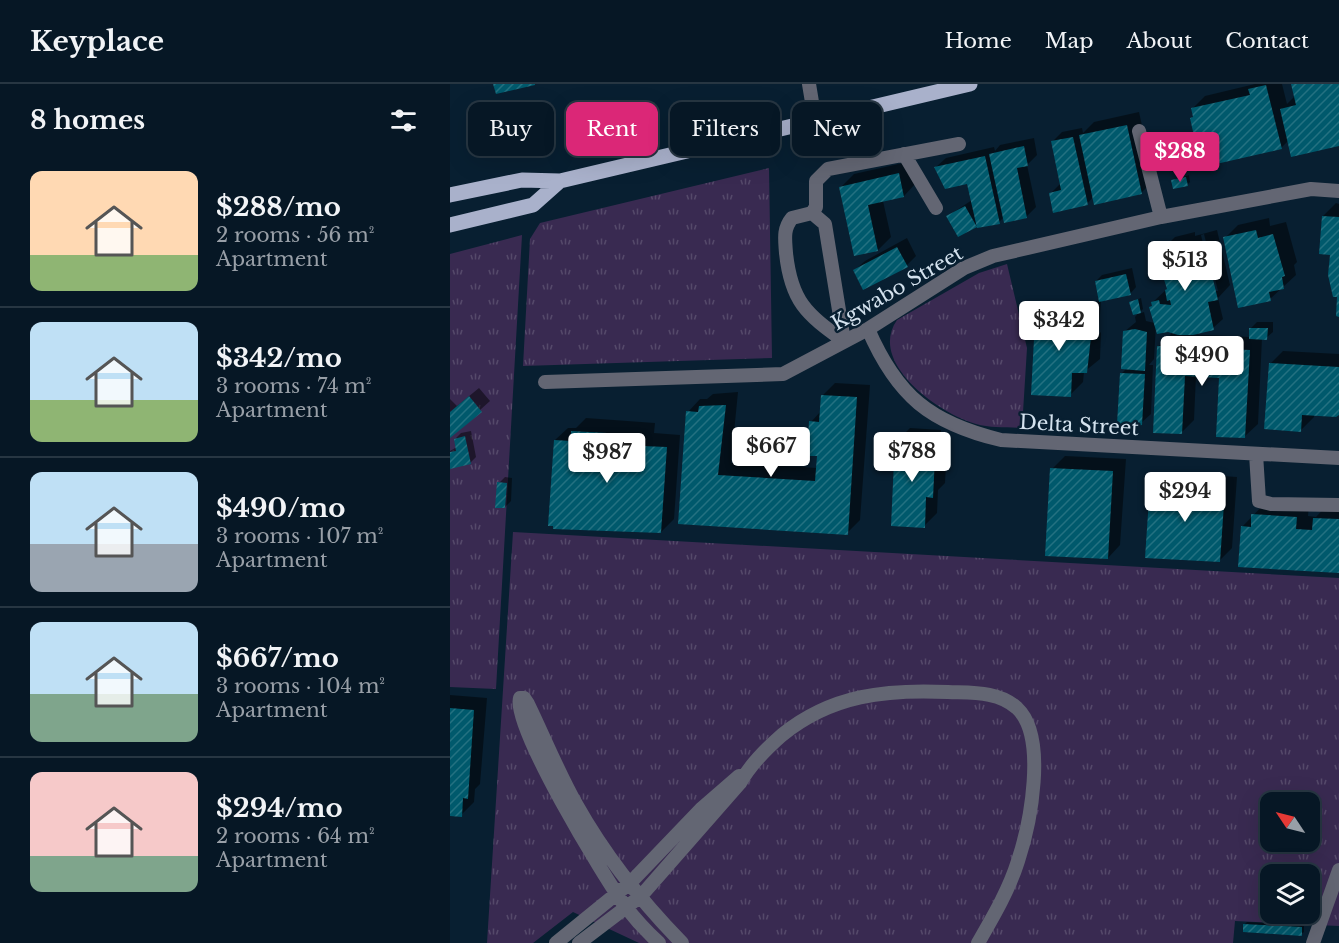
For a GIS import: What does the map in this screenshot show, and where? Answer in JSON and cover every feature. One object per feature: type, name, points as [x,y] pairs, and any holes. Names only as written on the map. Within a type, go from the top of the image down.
[{"type":"main road","points":[[882,104],[970,84]]},
{"type":"main road","points":[[450,195],[522,180],[560,181],[792,126]]},
{"type":"main road","points":[[450,225],[533,205],[560,181]]},
{"type":"street","points":[[809,84],[812,102]]},
{"type":"street","points":[[1139,131],[1161,217]]},
{"type":"street","points":[[844,341],[804,308],[794,294],[784,232],[792,218],[812,213],[816,207],[816,181],[828,169],[959,144]]},
{"type":"street","points":[[904,154],[936,208]]},
{"type":"street","name":"Kgwabo Street","points":[[545,382],[775,375],[799,367],[868,328],[939,282],[993,256],[1161,217],[1311,189],[1339,191]]},
{"type":"street","points":[[812,213],[825,224],[841,310],[844,341]]},
{"type":"street","name":"Delta Street","points":[[868,328],[886,366],[920,407],[954,427],[976,435],[1001,440],[1339,458]]},
{"type":"street","points":[[1256,454],[1259,501],[1271,504],[1339,505]]},
{"type":"street","points":[[579,943],[627,909],[641,896],[740,783],[746,772],[773,743],[801,720],[834,703],[867,694],[906,690],[992,694],[1018,709],[1031,730],[1034,751],[1030,812],[1018,861],[1000,904],[978,943]]},
{"type":"street","points":[[659,943],[617,895],[548,778],[519,708],[520,698],[524,698],[528,704],[575,802],[641,896],[682,943]]},
{"type":"street","points":[[556,943],[617,895],[732,780],[746,772]]},
{"type":"street","points":[[1313,943],[1339,870]]},
{"type":"green space","points":[[769,168],[772,358],[523,366],[530,239],[540,223]]},
{"type":"green space","points":[[522,235],[496,689],[450,687],[450,254]]},
{"type":"green space","points":[[1007,264],[1027,348],[1022,428],[976,424],[944,410],[927,398],[899,369],[892,353],[890,336],[897,320],[979,273]]},
{"type":"green space","points":[[513,532],[1339,578],[1339,926],[1297,924],[1320,924],[1320,864],[1260,864],[1260,922],[1235,921],[1233,943],[639,943],[573,912],[533,943],[487,943]]},
{"type":"building","points":[[493,84],[535,84],[535,85],[496,94]]},
{"type":"building","points":[[1291,84],[1339,84],[1339,146],[1291,157],[1280,109],[1296,105]]},
{"type":"building","points":[[1266,85],[1282,149],[1203,167],[1201,158],[1199,159],[1190,118],[1193,117],[1191,108],[1250,95],[1248,89]]},
{"type":"building","points":[[1127,125],[1142,194],[1094,205],[1079,135]]},
{"type":"building","points":[[1073,137],[1088,205],[1053,213],[1049,193],[1061,190],[1051,141]]},
{"type":"building","points":[[1024,146],[1028,166],[1017,168],[1027,218],[1004,223],[989,154]]},
{"type":"building","points":[[985,156],[1000,224],[977,228],[967,184],[945,189],[934,167]]},
{"type":"building","points":[[899,173],[904,197],[868,205],[878,251],[854,256],[839,187]]},
{"type":"building","points":[[1186,177],[1188,186],[1173,189],[1171,180]]},
{"type":"building","points":[[965,206],[977,227],[958,237],[946,216]]},
{"type":"building","points":[[1322,216],[1339,217],[1339,317],[1336,316],[1337,297],[1333,297],[1328,275],[1330,255],[1319,254]]},
{"type":"building","points":[[1256,230],[1258,238],[1273,234],[1285,276],[1282,277],[1284,289],[1269,292],[1271,301],[1238,308],[1223,237]]},
{"type":"building","points":[[1204,242],[1218,300],[1208,302],[1214,330],[1193,335],[1168,332],[1157,334],[1149,307],[1152,306],[1151,302],[1159,300],[1160,304],[1171,305],[1170,300],[1167,301],[1165,290],[1167,289],[1156,254],[1161,253],[1161,249],[1182,244],[1183,248]]},
{"type":"building","points":[[897,247],[908,267],[863,290],[853,270]]},
{"type":"building","points":[[1126,274],[1131,295],[1099,302],[1095,281]]},
{"type":"building","points":[[1138,299],[1141,313],[1133,315],[1129,302]]},
{"type":"building","points":[[1036,312],[1090,314],[1092,328],[1087,373],[1072,373],[1071,397],[1031,395],[1034,339],[1032,325]]},
{"type":"building","points":[[1249,328],[1268,328],[1267,340],[1249,339]]},
{"type":"building","points":[[1135,329],[1147,332],[1145,371],[1121,369],[1123,331]]},
{"type":"building","points":[[1157,346],[1250,350],[1245,438],[1216,437],[1219,378],[1185,376],[1182,434],[1153,433]]},
{"type":"building","points":[[1269,363],[1339,367],[1339,415],[1336,417],[1302,415],[1301,432],[1264,429]]},
{"type":"building","points":[[1120,373],[1145,374],[1142,425],[1129,427],[1117,424]]},
{"type":"building","points":[[821,395],[857,397],[848,535],[678,524],[686,411],[698,412],[699,406],[726,405],[718,475],[815,481],[817,456],[807,456],[809,421],[819,422]]},
{"type":"building","points":[[469,396],[482,412],[450,438],[450,412]]},
{"type":"building","points":[[571,431],[643,435],[642,446],[667,447],[661,533],[553,529],[553,526],[548,526],[554,440],[571,441]]},
{"type":"building","points":[[465,436],[471,464],[450,469],[450,452],[456,451],[454,439]]},
{"type":"building","points":[[895,440],[929,442],[928,457],[935,457],[933,498],[926,497],[925,528],[891,526]]},
{"type":"building","points":[[1050,468],[1113,471],[1108,559],[1045,556]]},
{"type":"building","points":[[497,482],[507,483],[505,508],[495,508]]},
{"type":"building","points":[[1150,484],[1225,489],[1220,562],[1145,558]]},
{"type":"building","points":[[1251,514],[1297,517],[1296,529],[1312,530],[1313,518],[1339,519],[1339,573],[1238,567],[1241,526],[1251,527]]},
{"type":"building","points":[[450,708],[474,710],[468,799],[463,798],[462,817],[450,816]]},
{"type":"building","points":[[1243,924],[1302,927],[1302,936],[1243,932]]}]
